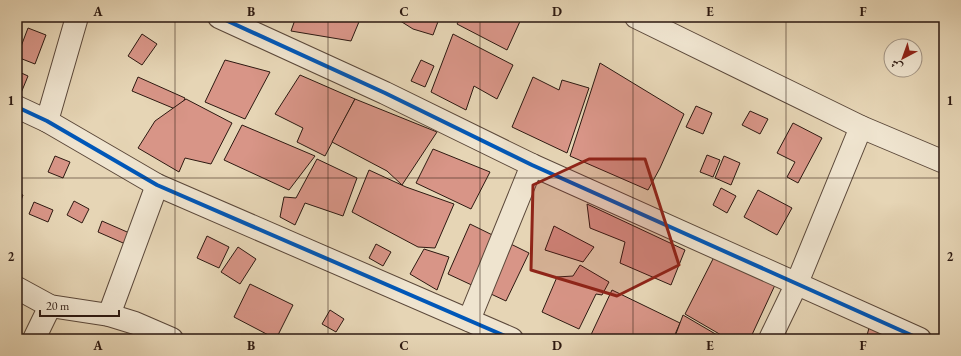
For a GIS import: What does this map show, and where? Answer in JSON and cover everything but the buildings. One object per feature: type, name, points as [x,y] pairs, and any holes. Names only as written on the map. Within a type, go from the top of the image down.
[{"type":"street","points":[[47,121],[77,17]]},
{"type":"street","points":[[219,17],[385,92],[532,165],[920,339]]},
{"type":"street","points":[[636,17],[861,127],[944,162]]},
{"type":"street","points":[[17,107],[47,121],[157,185],[512,339]]},
{"type":"street","points":[[770,339],[797,283],[861,127]]},
{"type":"street","points":[[469,320],[532,165]]},
{"type":"street","points":[[109,315],[157,185]]},
{"type":"street","points":[[17,288],[50,306],[109,315],[135,323],[172,339]]},
{"type":"street","points":[[34,339],[50,306]]},
{"type":"highlighted area","points":[[589,159],[645,159],[679,265],[617,296],[531,270],[533,185]]},
{"type":"cycle path","points":[[219,17],[385,93],[532,165],[920,339]]},
{"type":"cycle path","points":[[17,107],[47,121],[157,185],[512,339]]}]
